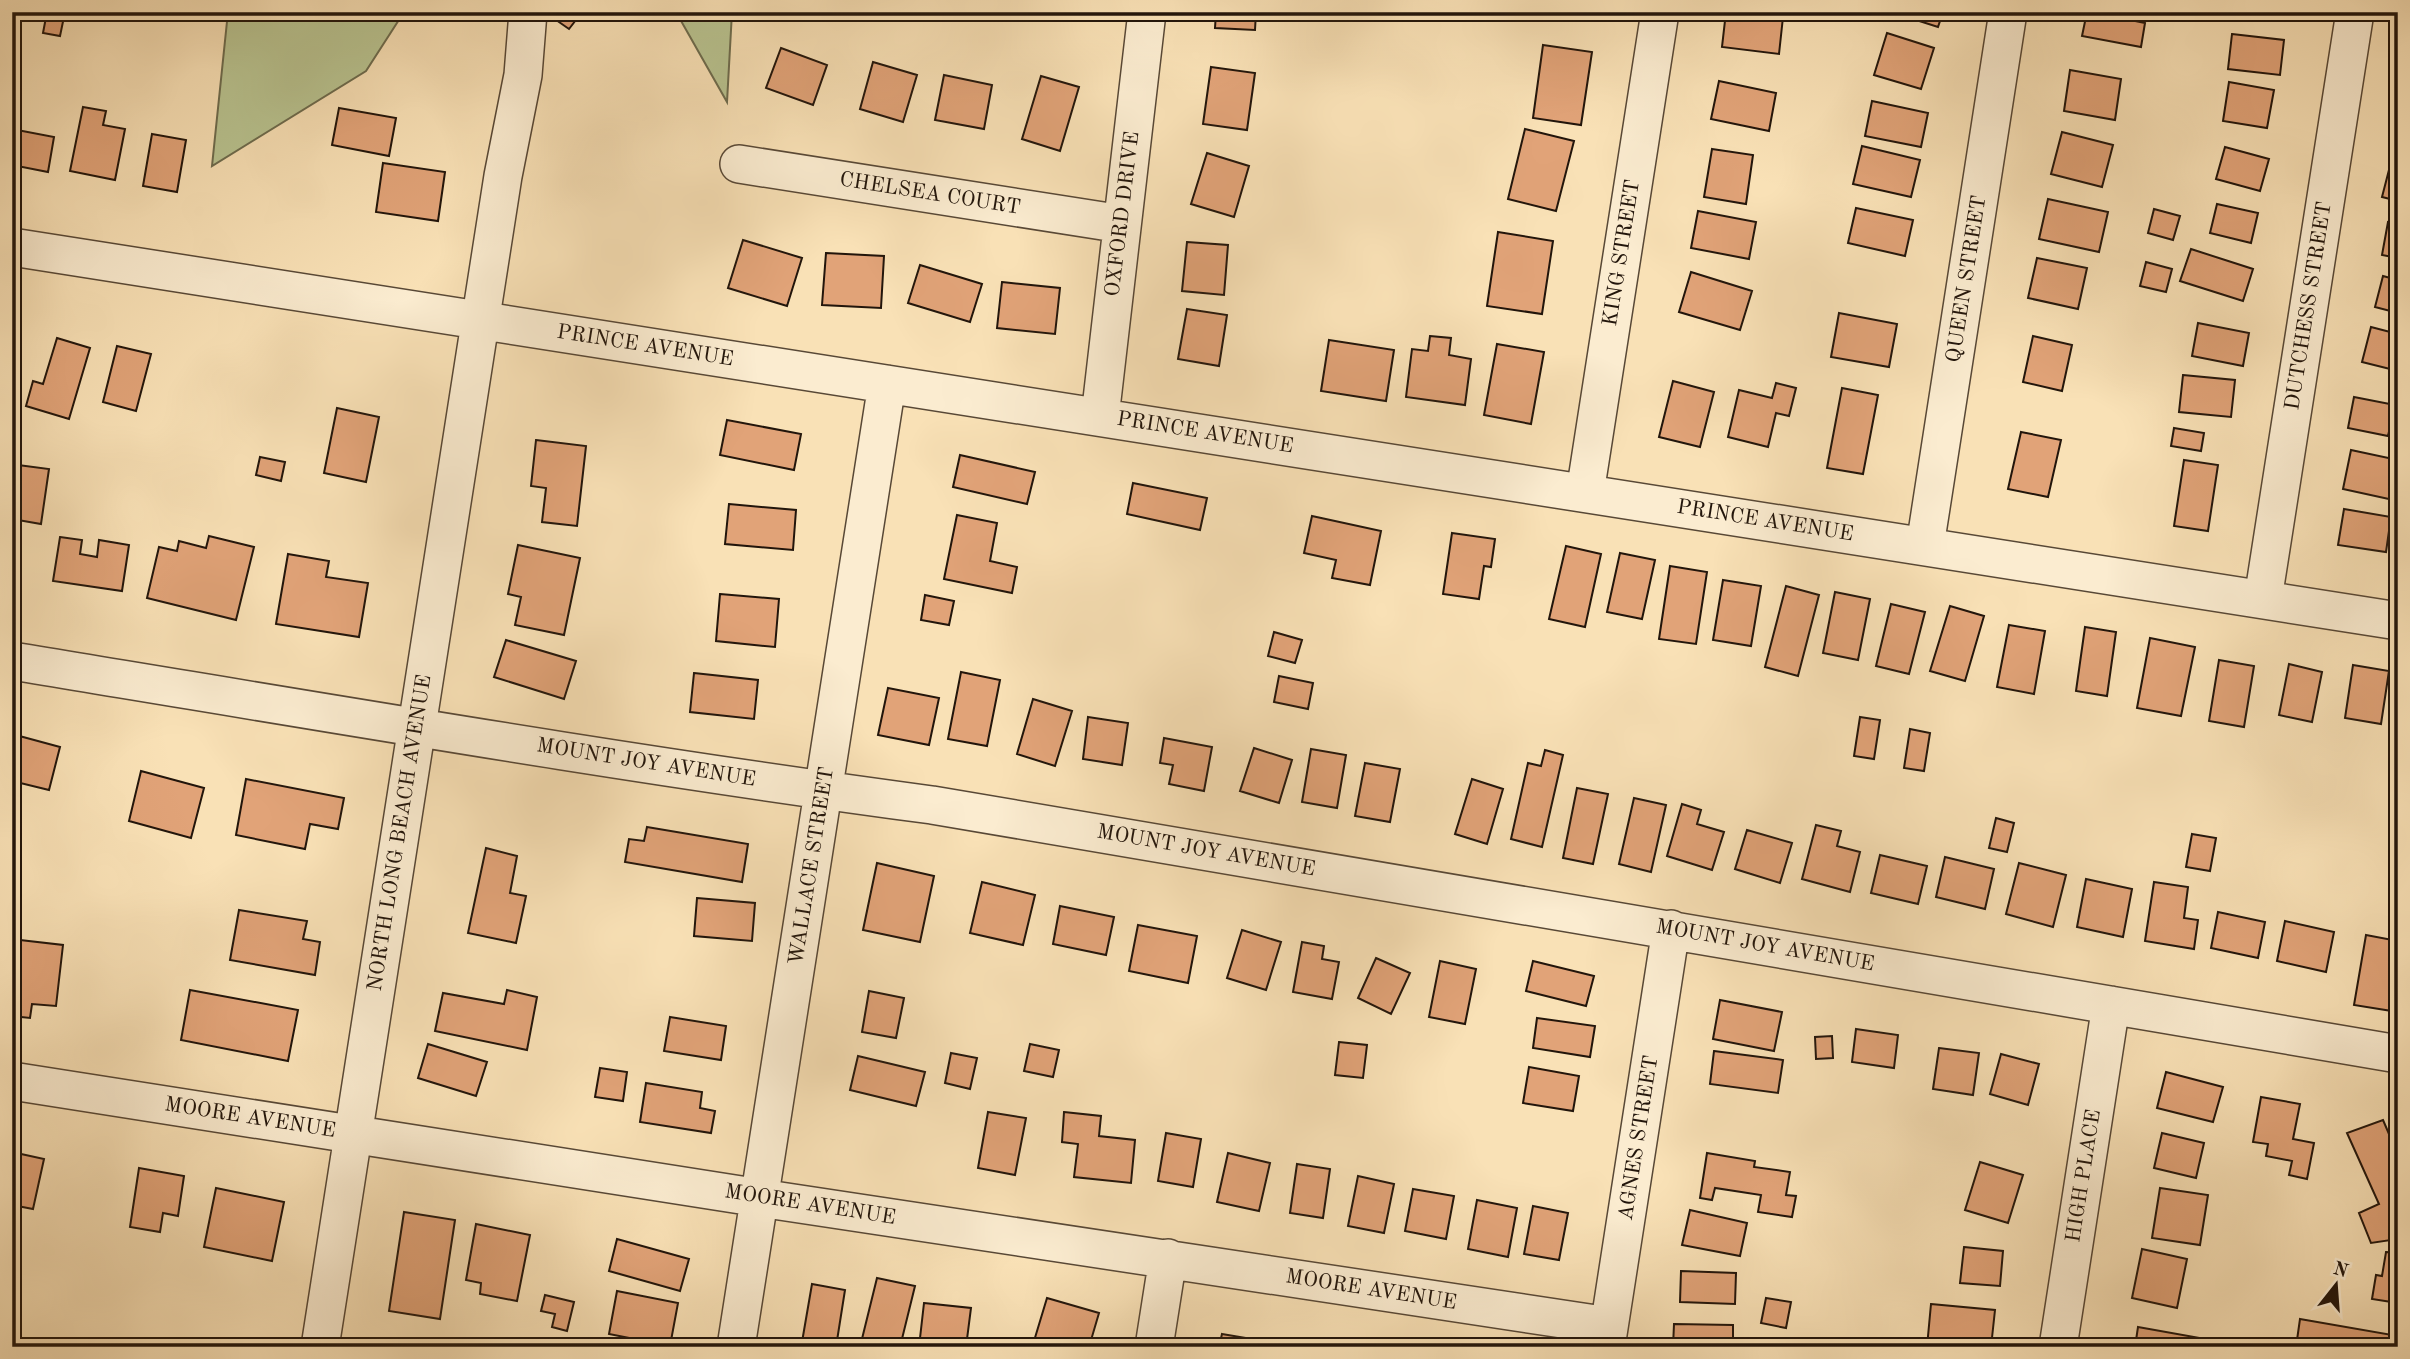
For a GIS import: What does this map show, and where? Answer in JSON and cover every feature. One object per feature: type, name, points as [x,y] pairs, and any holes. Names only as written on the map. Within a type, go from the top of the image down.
[{"type":"street","name":"NORTH LONG BEACH AVENUE","points":[[320,1347],[480,320],[503,176],[523,75],[528,12]]},
{"type":"street","name":"OXFORD DRIVE","points":[[1100,417],[1147,12]]},
{"type":"street","name":"KING STREET","points":[[1585,493],[1660,12]]},
{"type":"street","name":"QUEEN STREET","points":[[1925,546],[2008,12]]},
{"type":"street","name":"DUTCHESS STREET","points":[[2263,600],[2355,12]]},
{"type":"street","name":"CHELSEA COURT","points":[[739,164],[1122,224]]},
{"type":"street","name":"PRINCE AVENUE","points":[[12,247],[2398,621]]},
{"type":"street","name":"WALLACE STREET","points":[[736,1347],[887,384]]},
{"type":"street","name":"MOUNT JOY AVENUE","points":[[12,661],[824,791],[932,805],[2398,1055]]},
{"type":"street","name":"AGNES STREET","points":[[1607,1337],[1671,929]]},
{"type":"street","name":"HIGH PLACE","points":[[2058,1347],[2111,1005]]},
{"type":"street","name":"MOORE AVENUE","points":[[12,1081],[760,1198],[1168,1258],[1607,1337]]},
{"type":"street","points":[[1154,1347],[1168,1258]]},
{"type":"green space","points":[[228,12],[404,12],[366,71],[212,166]]},
{"type":"green space","points":[[676,12],[732,12],[727,102]]},
{"type":"building","points":[[47,12],[65,12],[60,36],[43,33]]},
{"type":"building","points":[[121,12],[154,12],[153,18]]},
{"type":"building","points":[[551,12],[582,12],[569,29],[549,15]]},
{"type":"building","points":[[1216,12],[1256,12],[1255,30],[1215,28]]},
{"type":"building","points":[[1726,12],[1783,17],[1779,54],[1722,47]]},
{"type":"building","points":[[1891,12],[1943,12],[1938,27]]},
{"type":"building","points":[[2087,12],[2131,12],[2130,20],[2145,23],[2141,47],[2082,36]]},
{"type":"building","points":[[1887,33],[1934,48],[1921,89],[1874,75]]},
{"type":"building","points":[[2232,34],[2284,40],[2280,75],[2228,69]]},
{"type":"building","points":[[1543,45],[1592,52],[1581,125],[1533,118]]},
{"type":"building","points":[[781,48],[827,65],[813,105],[766,88]]},
{"type":"building","points":[[873,62],[917,75],[903,122],[860,109]]},
{"type":"building","points":[[1211,67],[1255,73],[1247,130],[1203,124]]},
{"type":"building","points":[[2070,70],[2121,79],[2115,120],[2064,111]]},
{"type":"building","points":[[944,75],[992,85],[984,129],[935,120]]},
{"type":"building","points":[[1041,76],[1079,87],[1060,151],[1022,139]]},
{"type":"building","points":[[1719,81],[1776,93],[1769,131],[1711,119]]},
{"type":"building","points":[[2229,82],[2274,90],[2267,128],[2223,121]]},
{"type":"building","points":[[1872,101],[1928,113],[1921,147],[1865,136]]},
{"type":"building","points":[[83,107],[106,111],[103,125],[125,129],[115,180],[70,171]]},
{"type":"building","points":[[339,108],[396,118],[389,156],[332,145]]},
{"type":"building","points":[[12,129],[54,137],[48,172],[12,165]]},
{"type":"building","points":[[1525,129],[1574,141],[1556,211],[1508,199]]},
{"type":"building","points":[[2062,132],[2113,145],[2102,187],[2051,174]]},
{"type":"building","points":[[152,134],[186,140],[177,192],[143,186]]},
{"type":"building","points":[[1862,146],[1920,160],[1911,197],[1853,184]]},
{"type":"building","points":[[2225,147],[2269,159],[2260,191],[2216,179]]},
{"type":"building","points":[[1712,149],[1753,155],[1746,204],[1704,197]]},
{"type":"building","points":[[1207,153],[1249,166],[1234,217],[1191,204]]},
{"type":"building","points":[[383,163],[445,172],[438,221],[376,212]]},
{"type":"building","points":[[2390,166],[2398,168],[2398,201],[2382,197]]},
{"type":"building","points":[[2048,199],[2108,212],[2099,252],[2039,239]]},
{"type":"building","points":[[2217,204],[2258,213],[2251,243],[2210,233]]},
{"type":"building","points":[[1856,208],[1913,220],[1905,256],[1848,243]]},
{"type":"building","points":[[2154,209],[2180,216],[2173,240],[2148,233]]},
{"type":"building","points":[[1698,211],[1756,222],[1749,259],[1691,248]]},
{"type":"building","points":[[2388,222],[2398,224],[2398,258],[2382,255]]},
{"type":"building","points":[[1498,232],[1553,241],[1542,314],[1487,306]]},
{"type":"building","points":[[743,240],[802,258],[787,306],[728,288]]},
{"type":"building","points":[[1187,242],[1228,245],[1224,295],[1182,291]]},
{"type":"building","points":[[2191,249],[2253,269],[2243,301],[2180,281]]},
{"type":"building","points":[[826,253],[884,256],[881,308],[822,305]]},
{"type":"building","points":[[2037,258],[2087,268],[2078,309],[2028,298]]},
{"type":"building","points":[[2146,262],[2172,269],[2166,292],[2140,286]]},
{"type":"building","points":[[920,265],[982,284],[970,322],[908,303]]},
{"type":"building","points":[[1691,272],[1752,291],[1740,330],[1679,312]]},
{"type":"building","points":[[2383,276],[2398,280],[2398,313],[2375,307]]},
{"type":"building","points":[[1002,282],[1060,288],[1055,334],[997,328]]},
{"type":"building","points":[[1187,309],[1227,315],[1219,366],[1178,359]]},
{"type":"building","points":[[1839,313],[1897,324],[1889,367],[1831,357]]},
{"type":"building","points":[[2198,323],[2249,333],[2243,366],[2192,356]]},
{"type":"building","points":[[2371,327],[2398,334],[2398,371],[2362,362]]},
{"type":"building","points":[[1430,336],[1451,338],[1449,355],[1471,359],[1465,405],[1406,397],[1412,349],[1428,351]]},
{"type":"building","points":[[2033,336],[2072,345],[2062,391],[2023,382]]},
{"type":"building","points":[[57,338],[90,348],[69,419],[26,406],[33,381],[43,384]]},
{"type":"building","points":[[12,339],[20,341],[12,363]]},
{"type":"building","points":[[1329,340],[1394,350],[1386,401],[1321,391]]},
{"type":"building","points":[[1497,344],[1544,352],[1531,424],[1484,415]]},
{"type":"building","points":[[117,346],[151,354],[136,411],[103,402]]},
{"type":"building","points":[[2183,375],[2235,380],[2231,417],[2179,412]]},
{"type":"building","points":[[1673,381],[1714,392],[1700,447],[1659,437]]},
{"type":"building","points":[[1776,383],[1796,388],[1789,416],[1776,413],[1768,447],[1728,437],[1739,390],[1772,398]]},
{"type":"building","points":[[1842,388],[1878,395],[1863,474],[1827,468]]},
{"type":"building","points":[[2354,397],[2395,405],[2388,436],[2348,428]]},
{"type":"building","points":[[337,408],[379,417],[366,482],[324,473]]},
{"type":"building","points":[[727,420],[801,434],[794,470],[720,455]]},
{"type":"building","points":[[2174,428],[2204,433],[2201,451],[2171,446]]},
{"type":"building","points":[[2021,432],[2061,440],[2048,497],[2008,489]]},
{"type":"building","points":[[536,440],[586,446],[577,526],[542,522],[546,488],[531,486]]},
{"type":"building","points":[[2351,450],[2398,460],[2398,501],[2343,489]]},
{"type":"building","points":[[960,455],[1035,472],[1027,504],[953,487]]},
{"type":"building","points":[[260,457],[285,462],[281,481],[256,475]]},
{"type":"building","points":[[2184,460],[2218,465],[2208,531],[2174,526]]},
{"type":"building","points":[[18,465],[49,469],[41,524],[12,519]]},
{"type":"building","points":[[1133,483],[1207,498],[1200,530],[1127,514]]},
{"type":"building","points":[[729,504],[796,510],[793,550],[725,544]]},
{"type":"building","points":[[2344,509],[2391,517],[2386,552],[2338,545]]},
{"type":"building","points":[[957,515],[997,523],[990,561],[1017,567],[1012,593],[944,579]]},
{"type":"building","points":[[1312,516],[1381,531],[1370,585],[1332,578],[1336,560],[1304,553]]},
{"type":"building","points":[[1452,533],[1495,539],[1491,567],[1484,566],[1479,599],[1443,594]]},
{"type":"building","points":[[209,536],[254,547],[236,620],[147,598],[159,547],[177,551],[179,541],[206,548]]},
{"type":"building","points":[[60,537],[82,540],[80,554],[97,557],[99,540],[129,545],[122,591],[53,581]]},
{"type":"building","points":[[518,545],[580,558],[564,635],[515,625],[521,597],[508,594]]},
{"type":"building","points":[[1566,546],[1601,554],[1585,627],[1549,619]]},
{"type":"building","points":[[1620,553],[1655,560],[1642,619],[1607,612]]},
{"type":"building","points":[[288,554],[329,561],[326,577],[368,583],[359,637],[276,624]]},
{"type":"building","points":[[1670,566],[1707,572],[1696,644],[1659,639]]},
{"type":"building","points":[[1723,580],[1761,586],[1751,646],[1713,640]]},
{"type":"building","points":[[1786,586],[1819,595],[1798,676],[1765,667]]},
{"type":"building","points":[[1835,592],[1870,599],[1858,660],[1823,653]]},
{"type":"building","points":[[720,594],[779,599],[775,647],[716,641]]},
{"type":"building","points":[[925,595],[954,601],[949,625],[921,620]]},
{"type":"building","points":[[1891,604],[1925,612],[1909,674],[1876,666]]},
{"type":"building","points":[[1950,606],[1984,616],[1965,681],[1930,671]]},
{"type":"building","points":[[2009,625],[2045,631],[2034,694],[1997,687]]},
{"type":"building","points":[[2085,627],[2116,632],[2107,696],[2076,691]]},
{"type":"building","points":[[1274,632],[1302,640],[1295,663],[1268,656]]},
{"type":"building","points":[[2150,638],[2195,647],[2181,716],[2137,708]]},
{"type":"building","points":[[506,640],[576,661],[564,699],[494,677]]},
{"type":"building","points":[[2219,660],[2254,666],[2244,727],[2209,721]]},
{"type":"building","points":[[2289,664],[2322,672],[2312,722],[2279,715]]},
{"type":"building","points":[[2353,665],[2389,671],[2381,724],[2345,718]]},
{"type":"building","points":[[961,672],[1000,680],[987,746],[948,739]]},
{"type":"building","points":[[694,673],[758,680],[754,719],[690,712]]},
{"type":"building","points":[[1279,676],[1313,683],[1308,709],[1274,702]]},
{"type":"building","points":[[888,688],[939,698],[929,745],[878,735]]},
{"type":"building","points":[[1033,699],[1072,711],[1055,766],[1017,754]]},
{"type":"building","points":[[1088,717],[1128,723],[1122,765],[1083,759]]},
{"type":"building","points":[[1860,717],[1880,720],[1874,759],[1854,756]]},
{"type":"building","points":[[1910,729],[1930,733],[1924,771],[1904,768]]},
{"type":"building","points":[[12,734],[60,747],[49,790],[12,781]]},
{"type":"building","points":[[1164,738],[1212,747],[1204,791],[1169,784],[1173,765],[1160,763]]},
{"type":"building","points":[[1254,748],[1292,760],[1279,803],[1240,791]]},
{"type":"building","points":[[1311,749],[1346,755],[1337,808],[1302,802]]},
{"type":"building","points":[[1545,750],[1563,755],[1542,847],[1511,839],[1528,763],[1541,766]]},
{"type":"building","points":[[1365,763],[1400,769],[1390,822],[1355,816]]},
{"type":"building","points":[[141,771],[204,788],[191,838],[129,821]]},
{"type":"building","points":[[246,779],[344,798],[338,829],[310,824],[305,849],[236,835]]},
{"type":"building","points":[[1472,779],[1503,789],[1487,844],[1455,834]]},
{"type":"building","points":[[1577,788],[1608,794],[1593,864],[1563,858]]},
{"type":"building","points":[[1634,798],[1666,805],[1651,872],[1619,864]]},
{"type":"building","points":[[1682,804],[1701,810],[1697,824],[1724,832],[1712,870],[1667,856]]},
{"type":"building","points":[[1996,818],[2014,823],[2007,852],[1989,848]]},
{"type":"building","points":[[1816,825],[1841,831],[1837,846],[1860,852],[1850,892],[1802,879]]},
{"type":"building","points":[[647,827],[748,844],[742,882],[625,862],[629,839],[644,841]]},
{"type":"building","points":[[1747,830],[1792,843],[1780,883],[1735,869]]},
{"type":"building","points":[[2192,834],[2216,838],[2210,871],[2186,867]]},
{"type":"building","points":[[486,848],[517,856],[510,893],[526,896],[516,943],[468,933]]},
{"type":"building","points":[[1880,855],[1927,866],[1918,904],[1871,893]]},
{"type":"building","points":[[1945,857],[1994,869],[1985,909],[1936,897]]},
{"type":"building","points":[[877,863],[934,876],[920,942],[863,930]]},
{"type":"building","points":[[2019,863],[2066,875],[2053,927],[2006,914]]},
{"type":"building","points":[[2086,879],[2132,889],[2123,937],[2077,927]]},
{"type":"building","points":[[982,882],[1035,895],[1023,945],[970,933]]},
{"type":"building","points":[[2154,882],[2188,887],[2184,918],[2198,920],[2194,949],[2145,941]]},
{"type":"building","points":[[697,898],[755,903],[752,941],[694,936]]},
{"type":"building","points":[[1060,906],[1114,917],[1106,955],[1053,944]]},
{"type":"building","points":[[239,910],[307,921],[303,939],[320,942],[315,975],[230,960]]},
{"type":"building","points":[[2218,912],[2265,922],[2258,958],[2211,948]]},
{"type":"building","points":[[2285,921],[2334,932],[2326,972],[2277,961]]},
{"type":"building","points":[[1138,925],[1197,936],[1188,983],[1129,971]]},
{"type":"building","points":[[1242,930],[1281,942],[1266,990],[1227,978]]},
{"type":"building","points":[[2366,935],[2398,941],[2398,1012],[2354,1005]]},
{"type":"building","points":[[20,940],[63,945],[56,1006],[32,1004],[30,1018],[12,1016]]},
{"type":"building","points":[[1302,942],[1324,946],[1322,959],[1339,962],[1332,999],[1293,992]]},
{"type":"building","points":[[1376,958],[1410,973],[1391,1014],[1358,998]]},
{"type":"building","points":[[1440,961],[1476,969],[1465,1024],[1429,1017]]},
{"type":"building","points":[[1533,961],[1594,976],[1586,1006],[1526,991]]},
{"type":"building","points":[[190,990],[298,1010],[288,1061],[181,1040]]},
{"type":"building","points":[[507,990],[537,997],[527,1050],[435,1031],[443,993],[504,1004]]},
{"type":"building","points":[[869,991],[904,998],[896,1038],[862,1032]]},
{"type":"building","points":[[1720,1000],[1782,1012],[1774,1051],[1713,1039]]},
{"type":"building","points":[[670,1017],[726,1026],[721,1060],[664,1051]]},
{"type":"building","points":[[1537,1018],[1595,1026],[1590,1057],[1533,1048]]},
{"type":"building","points":[[1856,1029],[1898,1035],[1894,1068],[1852,1062]]},
{"type":"building","points":[[1832,1036],[1833,1058],[1816,1059],[1815,1037]]},
{"type":"building","points":[[1339,1042],[1367,1045],[1363,1078],[1335,1075]]},
{"type":"building","points":[[428,1044],[487,1062],[476,1096],[418,1078]]},
{"type":"building","points":[[1030,1044],[1059,1050],[1053,1077],[1024,1071]]},
{"type":"building","points":[[1939,1048],[1979,1053],[1973,1095],[1933,1089]]},
{"type":"building","points":[[1714,1051],[1783,1060],[1778,1093],[1710,1084]]},
{"type":"building","points":[[951,1053],[977,1058],[970,1089],[945,1083]]},
{"type":"building","points":[[2001,1054],[2039,1064],[2028,1105],[1990,1094]]},
{"type":"building","points":[[858,1056],[925,1072],[916,1106],[850,1090]]},
{"type":"building","points":[[1529,1067],[1579,1076],[1573,1111],[1523,1103]]},
{"type":"building","points":[[600,1068],[627,1072],[623,1101],[595,1097]]},
{"type":"building","points":[[2166,1072],[2223,1087],[2213,1122],[2157,1108]]},
{"type":"building","points":[[646,1083],[702,1092],[700,1108],[715,1111],[711,1133],[640,1122]]},
{"type":"building","points":[[2261,1097],[2300,1104],[2293,1139],[2314,1143],[2307,1179],[2289,1175],[2292,1161],[2266,1156],[2268,1144],[2253,1142]]},
{"type":"building","points":[[988,1112],[1026,1118],[1015,1175],[978,1168]]},
{"type":"building","points":[[1064,1112],[1101,1116],[1099,1136],[1135,1140],[1131,1183],[1074,1177],[1078,1144],[1062,1142]]},
{"type":"building","points":[[2383,1120],[2398,1155],[2398,1239],[2371,1243],[2359,1213],[2379,1204],[2347,1133]]},
{"type":"building","points":[[1166,1133],[1201,1139],[1193,1187],[1158,1181]]},
{"type":"building","points":[[2162,1133],[2204,1143],[2196,1178],[2154,1168]]},
{"type":"building","points":[[12,1152],[44,1159],[33,1209],[12,1205]]},
{"type":"building","points":[[1228,1153],[1270,1163],[1259,1211],[1217,1202]]},
{"type":"building","points":[[1707,1153],[1755,1161],[1754,1167],[1790,1172],[1786,1195],[1796,1196],[1792,1217],[1758,1212],[1761,1195],[1715,1188],[1712,1200],[1700,1198]]},
{"type":"building","points":[[1980,1162],[2023,1175],[2008,1223],[1965,1210]]},
{"type":"building","points":[[1297,1164],[1330,1169],[1323,1218],[1290,1213]]},
{"type":"building","points":[[139,1168],[184,1176],[178,1216],[163,1213],[160,1232],[130,1227]]},
{"type":"building","points":[[1358,1176],[1394,1184],[1384,1233],[1348,1226]]},
{"type":"building","points":[[216,1188],[284,1202],[272,1261],[204,1247]]},
{"type":"building","points":[[2160,1188],[2208,1195],[2200,1245],[2152,1238]]},
{"type":"building","points":[[1413,1189],[1454,1196],[1446,1239],[1405,1231]]},
{"type":"building","points":[[1477,1200],[1517,1208],[1508,1257],[1468,1249]]},
{"type":"building","points":[[1533,1206],[1568,1213],[1559,1260],[1524,1254]]},
{"type":"building","points":[[1690,1210],[1747,1223],[1740,1256],[1682,1245]]},
{"type":"building","points":[[404,1212],[455,1220],[440,1319],[389,1311]]},
{"type":"building","points":[[476,1224],[530,1235],[517,1301],[480,1294],[481,1283],[466,1280]]},
{"type":"building","points":[[617,1239],[689,1259],[680,1291],[609,1271]]},
{"type":"building","points":[[1964,1247],[2003,1251],[2000,1286],[1960,1283]]},
{"type":"building","points":[[2142,1249],[2187,1259],[2177,1308],[2132,1298]]},
{"type":"building","points":[[2386,1252],[2398,1253],[2398,1303],[2372,1299],[2376,1275],[2382,1276]]},
{"type":"building","points":[[1681,1271],[1736,1273],[1735,1304],[1680,1302]]},
{"type":"building","points":[[877,1278],[915,1286],[900,1347],[860,1347]]},
{"type":"building","points":[[812,1284],[845,1290],[836,1347],[802,1342]]},
{"type":"building","points":[[617,1291],[678,1303],[670,1346],[609,1334]]},
{"type":"building","points":[[545,1295],[574,1302],[567,1331],[552,1327],[555,1314],[541,1311]]},
{"type":"building","points":[[1047,1298],[1099,1313],[1089,1347],[1054,1347],[1034,1341]]},
{"type":"building","points":[[1766,1298],[1791,1302],[1786,1328],[1761,1323]]},
{"type":"building","points":[[924,1303],[971,1308],[966,1347],[919,1347]]},
{"type":"building","points":[[1931,1304],[1995,1310],[1991,1347],[1927,1347]]},
{"type":"building","points":[[2300,1319],[2398,1336],[2398,1347],[2296,1347]]},
{"type":"building","points":[[1674,1324],[1733,1325],[1733,1347],[1673,1347]]},
{"type":"building","points":[[2138,1327],[2211,1340],[2210,1347],[2135,1347]]},
{"type":"building","points":[[1222,1334],[1264,1341],[1263,1347],[1219,1347]]}]
